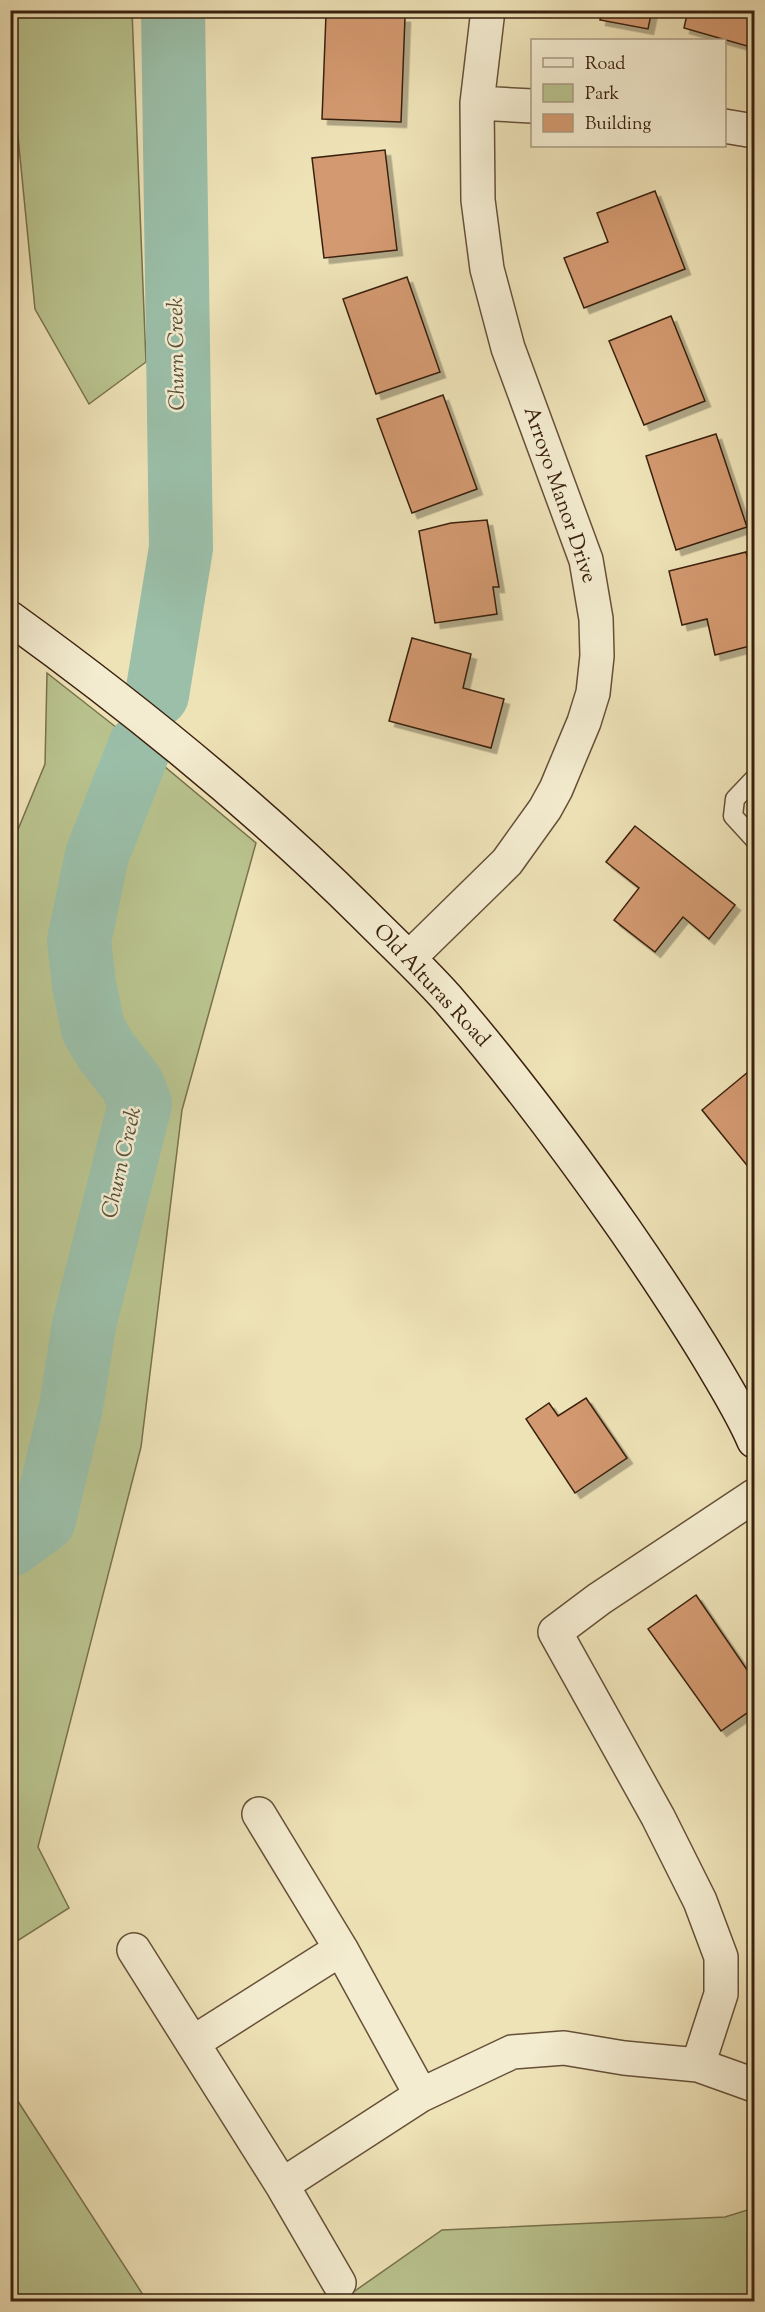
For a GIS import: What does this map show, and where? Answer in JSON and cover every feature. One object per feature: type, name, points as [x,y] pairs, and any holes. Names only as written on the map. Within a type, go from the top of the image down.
[{"type":"street","name":"Arroyo Manor Drive","points":[[409,958],[507,862],[545,809],[556,789],[584,722],[593,693],[597,656],[596,619],[586,560],[508,348],[486,269],[478,200],[477,104],[488,10]]},
{"type":"street","points":[[477,104],[531,106]]},
{"type":"street","points":[[726,126],[754,131]]},
{"type":"street","name":"Old Alturas Road","points":[[10,618],[202,764],[270,824],[409,958],[446,997],[527,1094],[598,1191],[675,1303],[745,1418],[754,1440]]},
{"type":"street","points":[[698,2065],[721,1994],[721,1957],[700,1901],[658,1817],[555,1632],[599,1599],[754,1496]]},
{"type":"street","points":[[259,1814],[341,1950],[421,2095]]},
{"type":"street","points":[[134,1950],[194,2042],[339,2283]]},
{"type":"street","points":[[194,2042],[341,1950]]},
{"type":"street","points":[[282,2185],[421,2095],[512,2052],[564,2048],[624,2058],[698,2065],[754,2085]]},
{"type":"lane","points":[[754,779],[735,799],[733,816],[754,839]]},
{"type":"green space","points":[[10,11],[132,11],[146,362],[89,404],[35,309],[11,66]]},
{"type":"green space","points":[[47,673],[140,746],[256,843],[182,1110],[141,1447],[38,1847],[69,1908],[11,1945],[10,849],[45,764]]},
{"type":"green space","points":[[10,2089],[147,2301],[11,2301]]},
{"type":"green space","points":[[754,2208],[754,2301],[339,2302],[442,2230],[725,2217]]},
{"type":"building","points":[[602,10],[652,10],[648,29],[600,20]]},
{"type":"building","points":[[688,10],[754,10],[754,48],[726,39],[684,28]]},
{"type":"building","points":[[326,14],[405,17],[401,122],[322,119]]},
{"type":"building","points":[[385,150],[397,250],[324,258],[312,158]]},
{"type":"building","points":[[655,191],[685,269],[584,308],[564,258],[608,242],[597,213]]},
{"type":"building","points":[[407,277],[440,372],[376,394],[343,299]]},
{"type":"building","points":[[671,316],[705,401],[644,425],[609,341]]},
{"type":"building","points":[[443,395],[477,489],[412,513],[377,419]]},
{"type":"building","points":[[716,434],[747,527],[676,550],[646,456]]},
{"type":"building","points":[[487,520],[499,587],[493,587],[497,614],[435,623],[419,531],[451,523]]},
{"type":"building","points":[[746,552],[754,585],[754,645],[715,655],[707,619],[682,625],[669,571]]},
{"type":"building","points":[[412,638],[471,654],[463,688],[504,699],[491,748],[389,721]]},
{"type":"building","points":[[635,826],[735,905],[709,939],[683,917],[655,952],[614,920],[639,888],[606,862]]},
{"type":"building","points":[[754,1067],[754,1174],[702,1110]]},
{"type":"building","points":[[586,1398],[627,1458],[575,1493],[526,1419],[549,1403],[558,1416]]},
{"type":"building","points":[[696,1595],[754,1680],[754,1708],[721,1731],[648,1629]]},
{"type":"waterway","name":"Churn Creek","points":[[157,695],[181,548],[173,10]]},
{"type":"waterway","name":"Churn Creek","points":[[10,1545],[44,1520],[71,1407],[84,1325],[140,1104],[132,1084],[106,1051],[93,1029],[84,984],[79,941],[97,855],[140,746]]}]
